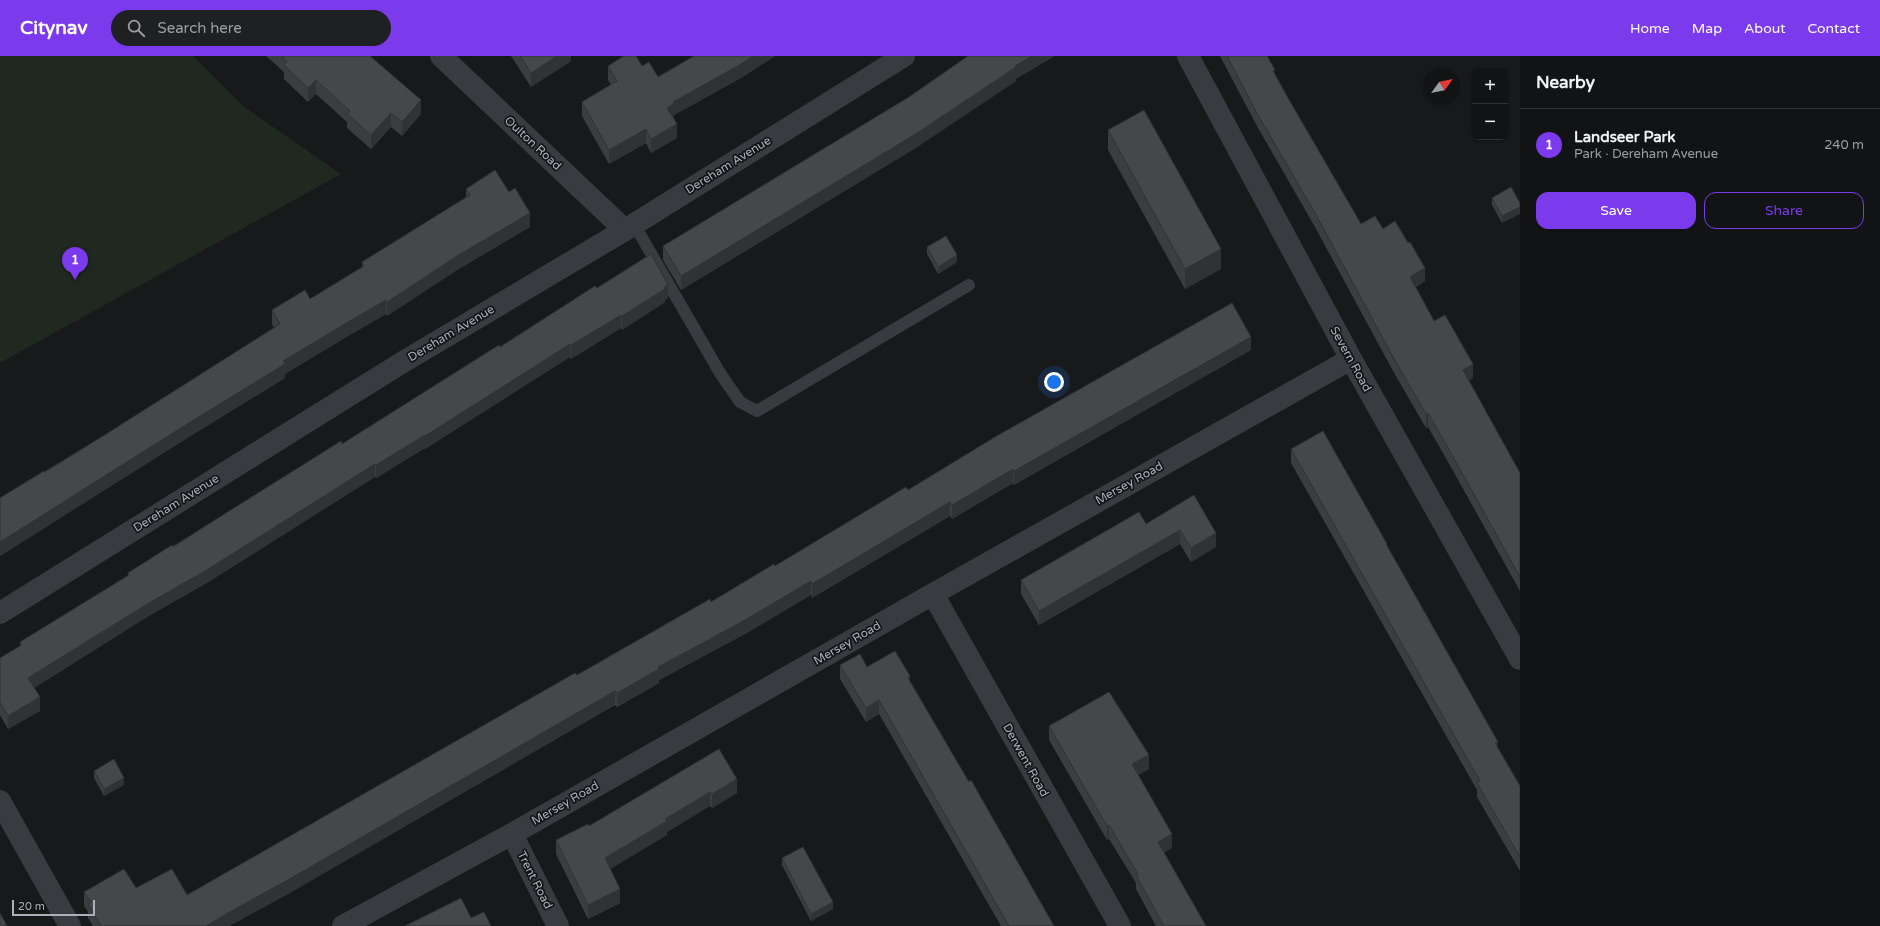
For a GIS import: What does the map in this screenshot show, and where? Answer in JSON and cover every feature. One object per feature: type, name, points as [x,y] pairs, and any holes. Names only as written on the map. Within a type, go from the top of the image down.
[{"type":"street","name":"Oulton Road","points":[[441,56],[630,227]]},
{"type":"street","name":"Dereham Avenue","points":[[0,613],[403,362],[630,227],[904,56]]},
{"type":"street","name":"Severn Road","points":[[1188,56],[1351,359],[1520,659]]},
{"type":"street","name":"Mersey Road","points":[[343,926],[512,834],[933,594],[1351,359]]},
{"type":"street","name":"Derwent Road","points":[[933,594],[1120,926]]},
{"type":"street","points":[[0,801],[70,926]]},
{"type":"street","name":"Trent Road","points":[[512,834],[558,926]]},
{"type":"lane","points":[[630,227],[720,373],[740,402],[757,411],[969,285]]},
{"type":"shaded area","points":[[0,56],[193,56],[243,106],[341,174],[0,363]]},
{"type":"building","points":[[281,56],[370,56],[421,100],[402,122],[391,113],[371,135],[347,114],[350,111],[316,80],[308,88],[284,65],[287,61]]},
{"type":"building","points":[[520,56],[557,56],[531,73]]},
{"type":"building","points":[[624,56],[636,56],[642,66],[649,62],[658,77],[694,56],[753,56],[673,102],[674,104],[667,108],[677,124],[651,139],[646,129],[609,150],[582,102],[617,81],[608,66]]},
{"type":"building","points":[[968,56],[1032,56],[914,135],[681,276],[663,246],[909,97]]},
{"type":"building","points":[[1227,56],[1267,56],[1275,70],[1273,71],[1288,98],[1361,224],[1375,216],[1383,229],[1395,221],[1408,243],[1410,242],[1425,268],[1410,277],[1434,321],[1445,315],[1473,364],[1463,370],[1520,473],[1520,577],[1428,413],[1426,414],[1393,357],[1315,213],[1258,115]]},
{"type":"building","points":[[1144,110],[1221,249],[1185,269],[1108,130]]},
{"type":"building","points":[[495,170],[509,192],[515,188],[530,213],[457,256],[387,302],[386,300],[283,361],[285,364],[0,542],[0,498],[100,438],[280,324],[272,310],[305,290],[310,299],[364,266],[362,262],[470,195],[466,189]]},
{"type":"building","points":[[1511,187],[1520,203],[1520,207],[1502,216],[1492,198]]},
{"type":"building","points":[[946,236],[957,255],[938,267],[927,247]]},
{"type":"building","points":[[651,254],[668,285],[664,287],[665,289],[622,316],[621,315],[571,345],[570,344],[425,436],[376,465],[375,464],[205,571],[147,604],[28,678],[40,697],[8,716],[0,702],[0,658],[22,645],[20,642],[129,575],[128,573],[172,545],[173,547],[341,441],[342,444],[499,345],[500,347],[595,286],[597,288]]},
{"type":"building","points":[[1232,303],[1251,337],[1014,471],[1013,469],[952,505],[950,502],[812,584],[811,581],[745,620],[658,667],[659,669],[617,693],[615,691],[206,926],[101,926],[88,904],[91,902],[84,892],[124,869],[136,888],[172,869],[187,895],[575,673],[577,675],[710,599],[711,602],[774,564],[775,566],[906,487],[908,490],[995,437]]},
{"type":"building","points":[[1323,431],[1498,742],[1495,743],[1520,786],[1520,857],[1477,783],[1480,781],[1291,449]]},
{"type":"building","points":[[1194,495],[1216,533],[1191,548],[1180,530],[1039,611],[1021,580],[1139,512],[1146,524]]},
{"type":"building","points":[[895,651],[910,676],[908,678],[969,782],[971,780],[1054,926],[1009,926],[879,700],[866,708],[840,665],[860,654],[867,667]]},
{"type":"building","points":[[1109,692],[1149,755],[1132,764],[1172,834],[1158,842],[1206,926],[1164,926],[1136,875],[1138,874],[1109,825],[1107,826],[1049,726]]},
{"type":"building","points":[[719,749],[737,779],[712,794],[710,792],[665,819],[667,821],[605,858],[620,889],[588,905],[556,840],[588,824],[589,826]]},
{"type":"building","points":[[114,759],[124,778],[104,789],[94,771]]},
{"type":"building","points":[[803,847],[833,902],[811,914],[782,858]]},
{"type":"building","points":[[461,898],[471,918],[484,912],[491,926],[405,926]]},
{"type":"building","points":[[0,913],[7,926],[0,926]]},
{"type":"place","name":"Landseer Park","points":[[75,280]]}]
